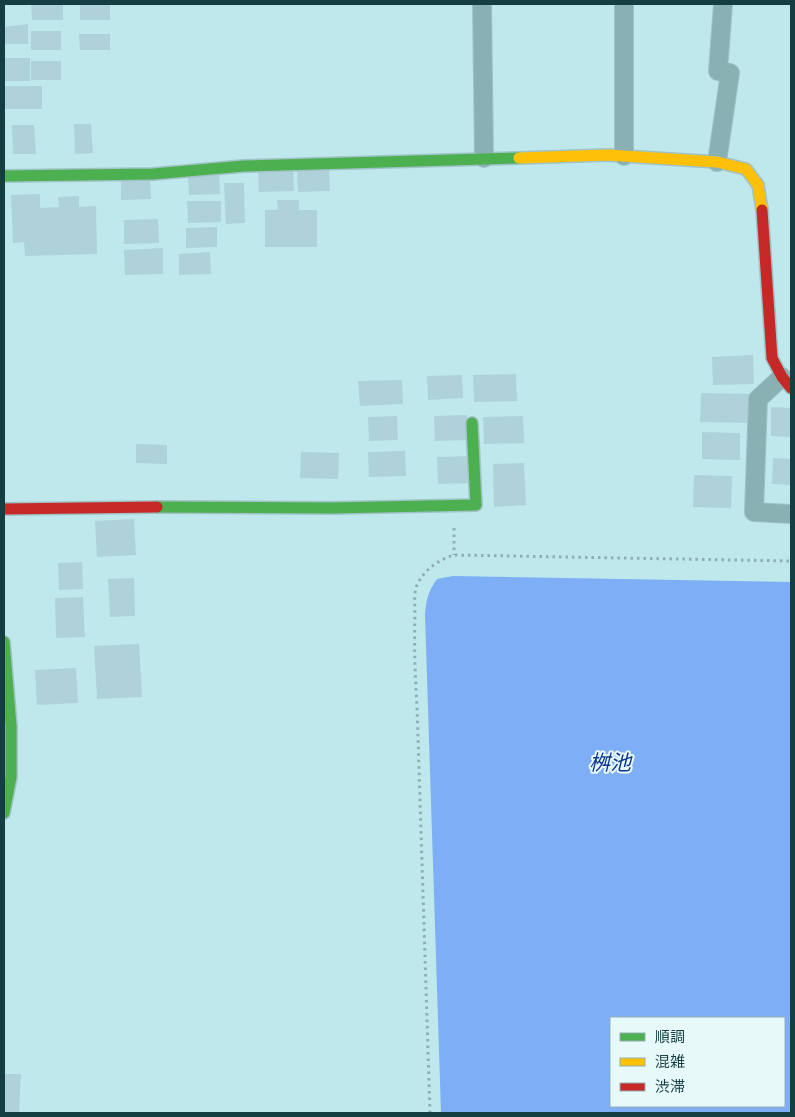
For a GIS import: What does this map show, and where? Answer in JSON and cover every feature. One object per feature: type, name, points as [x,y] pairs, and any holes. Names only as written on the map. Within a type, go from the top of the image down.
[{"type":"street","points":[[482,4],[484,158]]},
{"type":"street","points":[[624,4],[624,156]]},
{"type":"street","points":[[717,162],[730,73],[718,71],[723,4]]},
{"type":"street","points":[[4,176],[153,174],[244,166],[608,154],[717,162],[746,169],[758,185],[762,205],[772,358],[786,382],[758,399],[754,512],[791,514]]},
{"type":"street","points":[[4,509],[332,508],[476,505],[472,423]]},
{"type":"street","points":[[4,642],[11,726],[11,777],[4,813]]},
{"type":"path","points":[[454,528],[454,555]]},
{"type":"path","points":[[430,1113],[414,649],[417,584],[425,573],[444,558],[454,555],[791,561]]},
{"type":"water","name":"桝池","points":[[453,576],[791,582],[791,1113],[441,1113],[425,615],[431,588],[437,579]]},
{"type":"building","points":[[31,4],[63,4],[63,20],[32,20]]},
{"type":"building","points":[[80,4],[110,4],[110,20],[80,20]]},
{"type":"building","points":[[28,24],[28,44],[4,44],[4,27]]},
{"type":"building","points":[[31,31],[61,31],[61,50],[31,50]]},
{"type":"building","points":[[79,34],[110,34],[110,50],[80,50]]},
{"type":"building","points":[[4,58],[30,58],[30,81],[4,81]]},
{"type":"building","points":[[31,61],[61,61],[61,80],[31,80]]},
{"type":"building","points":[[4,86],[42,86],[42,109],[4,109]]},
{"type":"building","points":[[74,124],[91,124],[93,153],[75,154]]},
{"type":"building","points":[[12,125],[34,125],[36,154],[13,154]]},
{"type":"building","points":[[293,168],[294,191],[259,192],[258,169]]},
{"type":"building","points":[[329,168],[330,191],[298,192],[297,169]]},
{"type":"building","points":[[219,175],[220,194],[189,195],[188,176]]},
{"type":"building","points":[[150,177],[151,199],[121,200],[121,178]]},
{"type":"building","points":[[224,183],[244,183],[245,223],[226,224]]},
{"type":"building","points":[[40,194],[40,208],[59,207],[58,197],[79,196],[79,207],[96,206],[97,254],[25,256],[24,242],[13,243],[11,195]]},
{"type":"building","points":[[277,200],[299,200],[299,210],[317,210],[317,247],[265,247],[265,210],[278,210]]},
{"type":"building","points":[[187,201],[221,201],[221,222],[188,223]]},
{"type":"building","points":[[158,219],[159,243],[124,244],[124,220]]},
{"type":"building","points":[[217,227],[217,247],[186,248],[186,228]]},
{"type":"building","points":[[163,248],[163,274],[125,275],[124,250]]},
{"type":"building","points":[[210,252],[211,274],[179,275],[179,254]]},
{"type":"building","points":[[753,355],[754,384],[713,385],[712,357]]},
{"type":"building","points":[[516,374],[517,401],[474,402],[473,375]]},
{"type":"building","points":[[462,375],[463,398],[428,400],[427,376]]},
{"type":"building","points":[[402,380],[403,404],[360,406],[358,381]]},
{"type":"building","points":[[701,393],[753,394],[752,423],[700,422]]},
{"type":"building","points":[[771,407],[791,408],[791,437],[771,436]]},
{"type":"building","points":[[467,415],[468,440],[435,441],[434,416]]},
{"type":"building","points":[[397,416],[398,440],[369,441],[368,417]]},
{"type":"building","points":[[523,416],[524,443],[484,444],[483,417]]},
{"type":"building","points":[[702,432],[740,433],[740,460],[702,459]]},
{"type":"building","points":[[136,444],[167,445],[167,464],[136,463]]},
{"type":"building","points":[[405,451],[406,476],[369,477],[368,452]]},
{"type":"building","points":[[301,452],[339,453],[338,479],[300,478]]},
{"type":"building","points":[[468,456],[469,483],[438,484],[437,457]]},
{"type":"building","points":[[773,458],[791,459],[791,485],[772,484]]},
{"type":"building","points":[[524,463],[526,505],[494,507],[493,464]]},
{"type":"building","points":[[694,475],[732,476],[731,508],[693,507]]},
{"type":"building","points":[[134,519],[136,555],[97,557],[95,521]]},
{"type":"building","points":[[82,562],[83,589],[59,590],[58,563]]},
{"type":"building","points":[[134,578],[135,616],[110,617],[108,579]]},
{"type":"building","points":[[83,597],[85,637],[56,638],[55,598]]},
{"type":"building","points":[[139,644],[142,697],[97,699],[94,646]]},
{"type":"building","points":[[76,668],[78,703],[37,705],[35,670]]},
{"type":"building","points":[[4,1074],[21,1074],[19,1113],[4,1113]]},
{"type":"traffic: fast","points":[[4,176],[153,174],[244,166],[519,158]]},
{"type":"traffic: fast","points":[[157,507],[332,508],[476,505],[472,423]]},
{"type":"traffic: fast","points":[[4,642],[11,726],[11,777],[4,813]]},
{"type":"traffic: slow","points":[[519,158],[608,155],[717,162],[746,169],[758,185],[762,210]]},
{"type":"traffic: jam","points":[[762,210],[772,358],[782,377],[791,388]]},
{"type":"traffic: jam","points":[[4,509],[157,507]]}]
